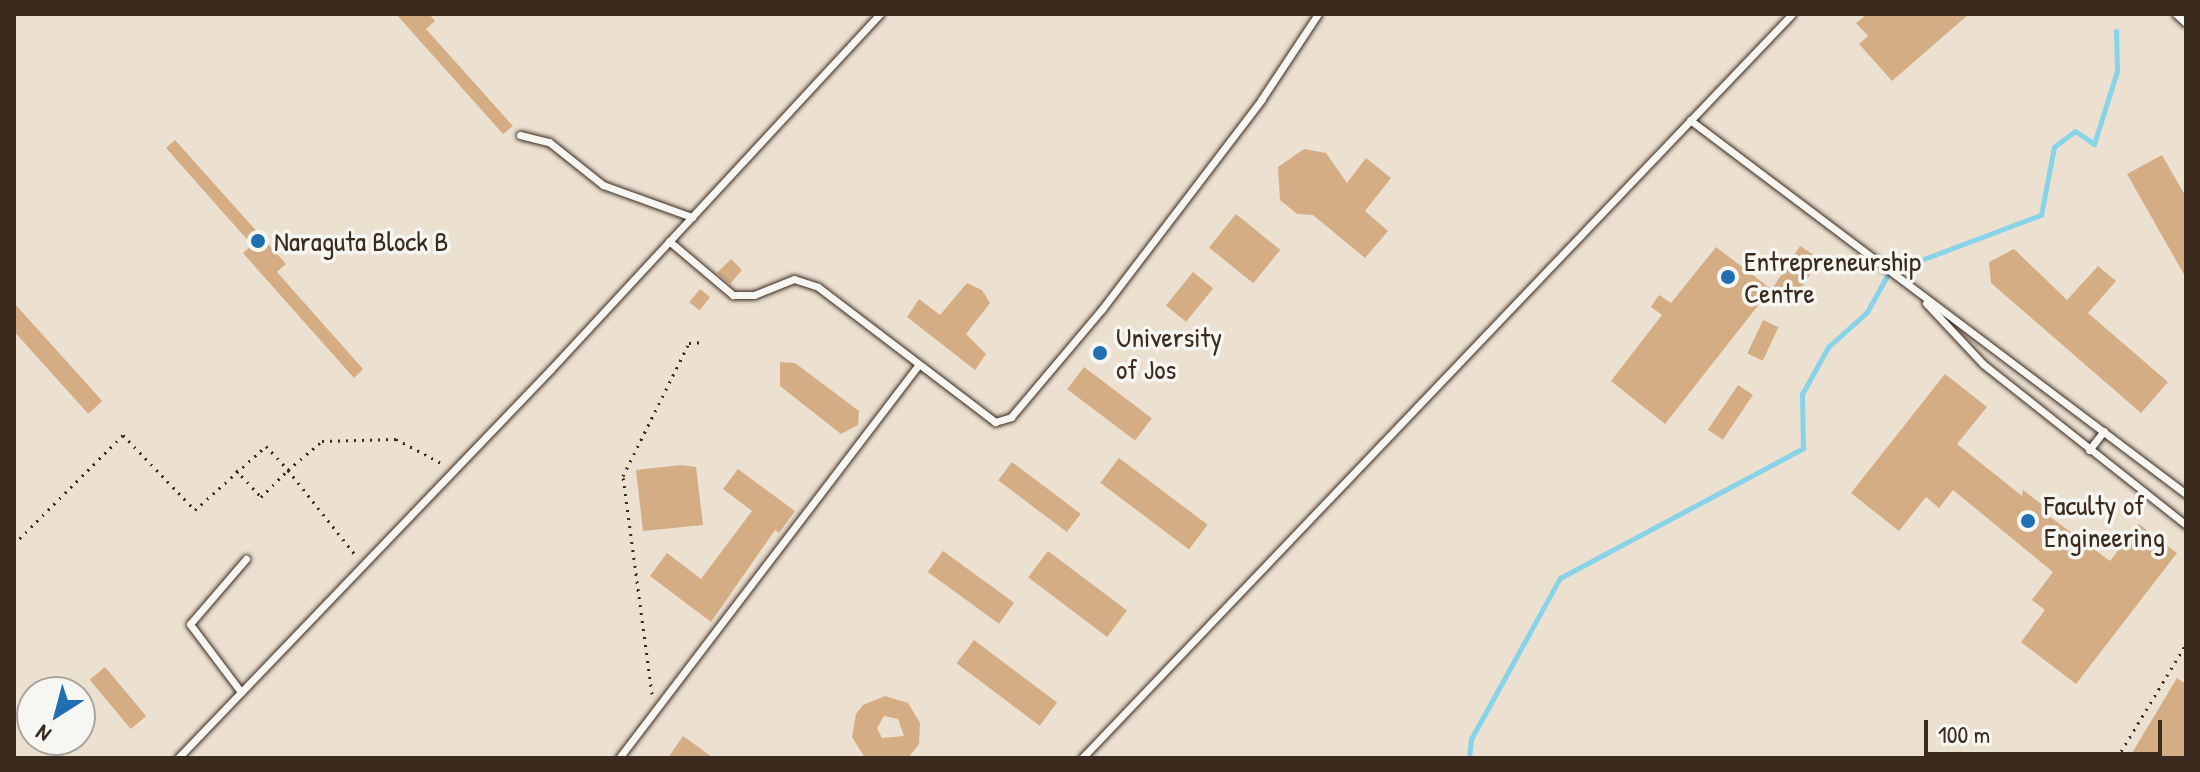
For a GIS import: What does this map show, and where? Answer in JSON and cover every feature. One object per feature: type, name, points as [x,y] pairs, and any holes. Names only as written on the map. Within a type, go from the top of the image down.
[{"type":"lane","points":[[178,758],[692,217],[880,14]]},
{"type":"lane","points":[[669,241],[733,295],[754,295],[794,279],[818,287],[917,367],[995,422],[1011,417],[1195,186],[1318,14]]},
{"type":"lane","points":[[1082,758],[1792,14]]},
{"type":"lane","points":[[2176,14],[2186,23]]},
{"type":"lane","points":[[1690,120],[2186,494]]},
{"type":"lane","points":[[520,135],[549,142],[603,185],[692,217]]},
{"type":"lane","points":[[1916,292],[1983,364],[2186,525]]},
{"type":"lane","points":[[619,758],[917,367]]},
{"type":"lane","points":[[2089,450],[2104,431]]},
{"type":"lane","points":[[241,692],[190,624],[246,559]]},
{"type":"path","points":[[655,709],[623,476],[689,343],[705,342]]},
{"type":"path","points":[[14,544],[123,435],[195,510],[266,446],[363,564]]},
{"type":"path","points":[[236,470],[261,497],[322,441],[396,439],[454,469]]},
{"type":"path","points":[[2117,758],[2186,644]]},
{"type":"shaded area","name":"University of Jos","points":[[14,14],[2186,14],[2186,758],[14,758]]},
{"type":"building","points":[[396,14],[429,14],[435,21],[426,29],[513,126],[503,134]]},
{"type":"building","points":[[1867,14],[1969,14],[1892,81],[1859,44],[1868,36],[1856,23]]},
{"type":"building","points":[[175,140],[286,264],[277,272],[363,369],[354,378],[243,253],[252,245],[166,148]]},
{"type":"building","points":[[1304,149],[1326,153],[1347,183],[1366,158],[1391,178],[1365,211],[1388,231],[1365,258],[1313,215],[1297,214],[1280,200],[1278,167]]},
{"type":"building","points":[[2162,155],[2186,197],[2186,278],[2127,174]]},
{"type":"building","points":[[1236,214],[1280,250],[1253,283],[1209,247]]},
{"type":"building","points":[[1800,246],[1820,259],[1793,301],[1773,288]]},
{"type":"building","points":[[1716,247],[1771,289],[1665,424],[1611,381],[1662,315],[1651,307],[1659,295],[1671,303]]},
{"type":"building","points":[[2014,249],[2067,300],[2098,266],[2116,281],[2088,313],[2168,382],[2141,413],[1991,283],[1989,262]]},
{"type":"building","points":[[731,259],[742,270],[730,284],[717,273]]},
{"type":"building","points":[[1193,272],[1213,288],[1186,322],[1166,305]]},
{"type":"building","points":[[967,283],[982,290],[990,303],[966,334],[986,354],[975,370],[907,317],[919,299],[940,315]]},
{"type":"building","points":[[700,289],[710,297],[699,310],[689,302]]},
{"type":"building","points":[[14,303],[102,401],[88,414],[14,331]]},
{"type":"building","points":[[1763,320],[1778,327],[1763,361],[1747,354]]},
{"type":"building","points":[[780,362],[795,363],[859,411],[858,425],[841,434],[780,386]]},
{"type":"building","points":[[1084,367],[1152,418],[1135,441],[1067,389]]},
{"type":"building","points":[[1945,374],[1987,407],[1957,444],[2022,496],[2023,490],[2045,507],[2042,511],[2110,561],[2139,524],[2177,553],[2076,684],[2021,642],[2045,610],[2032,600],[2053,572],[1953,490],[1939,508],[1926,497],[1899,531],[1851,493]]},
{"type":"building","points":[[1738,385],[1753,395],[1723,440],[1708,430]]},
{"type":"building","points":[[1119,458],[1208,525],[1189,550],[1100,483]]},
{"type":"building","points":[[1012,462],[1081,514],[1067,532],[998,480]]},
{"type":"building","points":[[681,465],[696,467],[703,525],[643,531],[636,470]]},
{"type":"building","points":[[738,469],[795,511],[779,533],[775,530],[711,622],[650,576],[667,553],[701,579],[752,511],[723,489]]},
{"type":"building","points":[[943,551],[1014,603],[999,624],[928,572]]},
{"type":"building","points":[[1048,551],[1127,611],[1107,637],[1028,577]]},
{"type":"building","points":[[974,640],[1057,703],[1040,726],[957,663]]},
{"type":"building","points":[[105,667],[146,716],[131,729],[96,687],[94,676]]},
{"type":"building","points":[[2177,678],[2186,684],[2186,758],[2129,758]]},
{"type":"building","points":[[885,696],[908,703],[920,723],[919,744],[908,758],[865,758],[852,737],[856,714],[863,705]],"holes":[[[884,716],[898,719],[904,736],[882,738],[877,728]]]},
{"type":"building","points":[[683,736],[697,746],[713,758],[668,758]]},
{"type":"waterway","points":[[1469,758],[1471,739],[1560,578],[1803,448],[1802,394],[1828,347],[1867,312],[1889,272],[2041,215],[2054,147],[2075,131],[2094,144],[2117,71],[2116,31]]},
{"type":"place","name":"Naraguta Block B","points":[[258,241]]},
{"type":"place","name":"Entrepreneurship Centre","points":[[1728,277]]},
{"type":"place","name":"University of Jos","points":[[1100,353]]},
{"type":"place","name":"Faculty of Engineering","points":[[2028,521]]}]
